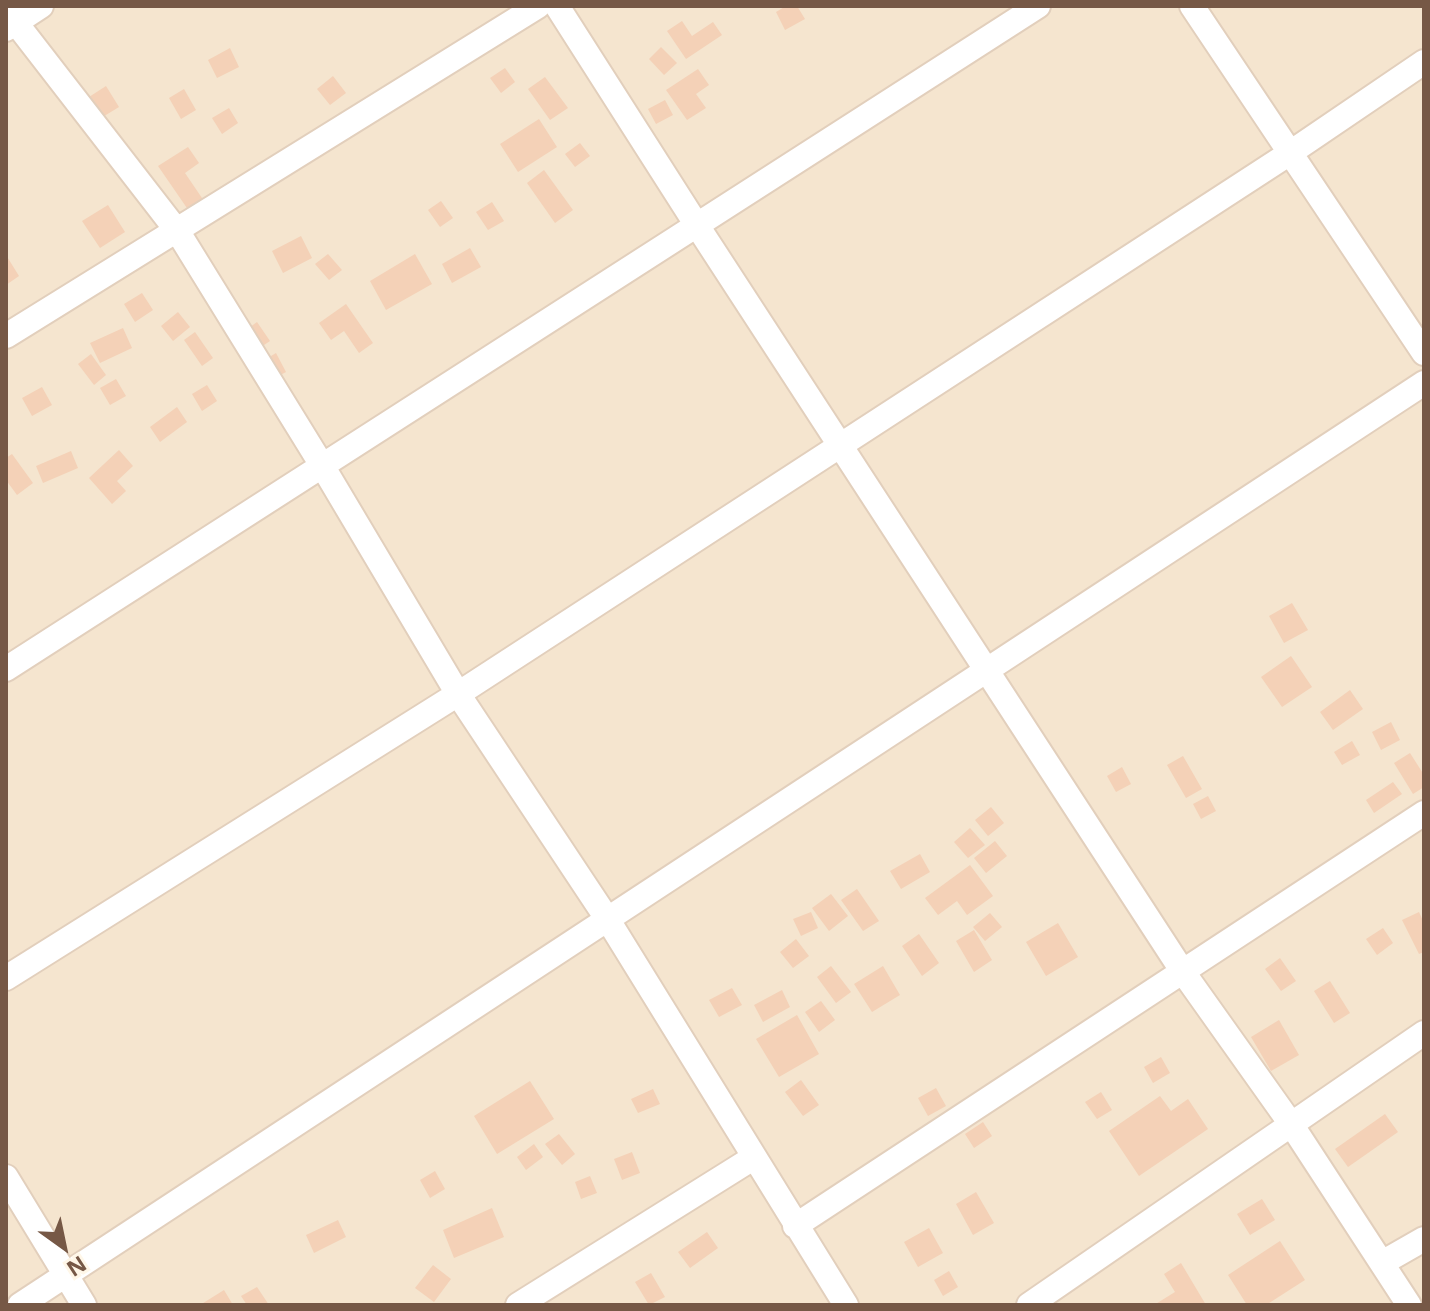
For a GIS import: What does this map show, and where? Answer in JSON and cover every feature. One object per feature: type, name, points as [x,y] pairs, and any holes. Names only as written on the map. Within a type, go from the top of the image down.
[{"type":"street","points":[[41,6],[9,21],[178,232],[458,694],[608,920],[846,1305]]},
{"type":"street","points":[[6,336],[538,6]]},
{"type":"street","points":[[557,6],[1183,972],[1291,1124],[1409,1305]]},
{"type":"street","points":[[6,669],[1038,6]]},
{"type":"street","points":[[1192,6],[1424,353]]},
{"type":"street","points":[[6,978],[458,694],[1290,153],[1424,62]]},
{"type":"street","points":[[20,1305],[1424,383]]},
{"type":"street","points":[[795,1226],[1424,813]]},
{"type":"street","points":[[1029,1305],[1424,1033]]},
{"type":"street","points":[[518,1305],[753,1158]]},
{"type":"street","points":[[6,1177],[84,1305]]},
{"type":"street","points":[[1382,1263],[1424,1239]]},
{"type":"shaded area","points":[[6,6],[1424,6],[1424,1305],[6,1305]]},
{"type":"building","points":[[786,6],[797,6],[805,19],[785,30],[776,12]]},
{"type":"building","points":[[682,21],[692,36],[713,22],[722,35],[686,59],[667,31]]},
{"type":"building","points":[[661,47],[677,63],[664,75],[649,59]]},
{"type":"building","points":[[230,48],[239,67],[217,78],[208,60]]},
{"type":"building","points":[[505,68],[515,82],[501,93],[490,78]]},
{"type":"building","points":[[698,69],[709,85],[696,94],[706,108],[687,120],[666,90]]},
{"type":"building","points":[[333,76],[346,93],[330,105],[317,89]]},
{"type":"building","points":[[545,77],[568,108],[550,120],[528,89]]},
{"type":"building","points":[[106,86],[119,107],[101,118],[89,97]]},
{"type":"building","points":[[184,89],[196,110],[181,119],[169,98]]},
{"type":"building","points":[[665,100],[673,115],[656,124],[648,109]]},
{"type":"building","points":[[229,108],[238,123],[222,134],[212,118]]},
{"type":"building","points":[[539,119],[557,147],[518,172],[500,144]]},
{"type":"building","points":[[580,143],[590,156],[575,167],[565,154]]},
{"type":"building","points":[[188,147],[199,163],[185,173],[204,201],[189,211],[158,166]]},
{"type":"building","points":[[544,170],[573,210],[555,223],[527,183]]},
{"type":"building","points":[[441,201],[453,218],[440,227],[428,210]]},
{"type":"building","points":[[492,202],[504,221],[488,230],[476,212]]},
{"type":"building","points":[[108,205],[125,232],[100,248],[82,221]]},
{"type":"building","points":[[301,236],[312,258],[283,273],[272,251]]},
{"type":"building","points":[[470,248],[481,267],[452,283],[442,264]]},
{"type":"building","points":[[328,254],[342,270],[329,280],[315,264]]},
{"type":"building","points":[[415,254],[432,284],[386,310],[370,281]]},
{"type":"building","points":[[6,255],[19,276],[6,285]]},
{"type":"building","points":[[142,293],[153,310],[135,322],[124,304]]},
{"type":"building","points":[[346,304],[373,343],[359,353],[344,331],[331,340],[319,323]]},
{"type":"building","points":[[178,312],[190,327],[173,341],[161,326]]},
{"type":"building","points":[[257,322],[270,341],[255,351],[242,333]]},
{"type":"building","points":[[123,328],[132,348],[100,363],[90,343]]},
{"type":"building","points":[[195,332],[213,358],[202,366],[184,340]]},
{"type":"building","points":[[276,353],[286,372],[271,380],[261,362]]},
{"type":"building","points":[[91,354],[106,375],[94,385],[78,364]]},
{"type":"building","points":[[116,379],[126,396],[110,405],[100,388]]},
{"type":"building","points":[[207,385],[217,401],[202,411],[192,394]]},
{"type":"building","points":[[42,387],[52,405],[32,416],[22,398]]},
{"type":"building","points":[[177,407],[187,422],[160,442],[150,427]]},
{"type":"building","points":[[119,450],[133,466],[117,481],[126,491],[112,504],[89,478]]},
{"type":"building","points":[[71,451],[78,468],[43,483],[36,466]]},
{"type":"building","points":[[12,454],[33,483],[17,495],[6,480],[6,458]]},
{"type":"building","points":[[1292,603],[1308,630],[1284,643],[1269,616]]},
{"type":"building","points":[[1291,656],[1312,687],[1282,707],[1261,677]]},
{"type":"building","points":[[1350,690],[1363,709],[1333,730],[1320,712]]},
{"type":"building","points":[[1391,722],[1400,740],[1381,750],[1372,732]]},
{"type":"building","points":[[1352,741],[1360,755],[1342,765],[1334,752]]},
{"type":"building","points":[[1410,753],[1424,775],[1424,787],[1413,794],[1394,763]]},
{"type":"building","points":[[1183,756],[1202,789],[1186,798],[1167,765]]},
{"type":"building","points":[[1122,767],[1131,784],[1116,792],[1107,776]]},
{"type":"building","points":[[1393,782],[1402,794],[1374,813],[1366,800]]},
{"type":"building","points":[[1208,796],[1216,811],[1201,819],[1193,804]]},
{"type":"building","points":[[991,807],[1004,823],[988,836],[975,820]]},
{"type":"building","points":[[970,828],[985,845],[968,858],[954,842]]},
{"type":"building","points":[[995,841],[1007,856],[986,873],[974,858]]},
{"type":"building","points":[[920,854],[930,872],[901,889],[890,871]]},
{"type":"building","points":[[970,865],[993,896],[967,915],[957,901],[938,915],[925,898]]},
{"type":"building","points":[[857,889],[879,921],[863,931],[841,900]]},
{"type":"building","points":[[831,894],[848,916],[829,931],[812,908]]},
{"type":"building","points":[[811,912],[818,928],[801,936],[793,919]]},
{"type":"building","points":[[1419,912],[1424,923],[1424,952],[1419,954],[1402,920]]},
{"type":"building","points":[[990,913],[1002,927],[985,941],[973,927]]},
{"type":"building","points":[[1058,923],[1078,957],[1046,976],[1026,942]]},
{"type":"building","points":[[1383,928],[1393,943],[1377,955],[1366,939]]},
{"type":"building","points":[[974,930],[992,960],[974,972],[956,941]]},
{"type":"building","points":[[919,934],[939,963],[922,976],[902,946]]},
{"type":"building","points":[[796,939],[809,956],[793,968],[780,952]]},
{"type":"building","points":[[1280,958],[1296,981],[1281,991],[1265,969]]},
{"type":"building","points":[[831,966],[851,992],[836,1003],[817,977]]},
{"type":"building","points":[[883,966],[900,995],[872,1012],[854,984]]},
{"type":"building","points":[[1330,981],[1350,1013],[1334,1023],[1314,991]]},
{"type":"building","points":[[732,988],[742,1005],[719,1017],[709,1000]]},
{"type":"building","points":[[782,990],[790,1007],[763,1022],[754,1005]]},
{"type":"building","points":[[821,1001],[835,1020],[819,1032],[805,1012]]},
{"type":"building","points":[[797,1015],[819,1054],[779,1077],[756,1039]]},
{"type":"building","points":[[1279,1020],[1299,1055],[1271,1071],[1251,1037]]},
{"type":"building","points":[[1161,1057],[1170,1073],[1153,1083],[1144,1067]]},
{"type":"building","points":[[801,1080],[819,1105],[803,1116],[785,1092]]},
{"type":"building","points":[[530,1081],[554,1119],[497,1154],[474,1116]]},
{"type":"building","points":[[936,1088],[946,1106],[928,1116],[918,1098]]},
{"type":"building","points":[[653,1089],[660,1104],[638,1113],[631,1099]]},
{"type":"building","points":[[1101,1092],[1112,1110],[1097,1119],[1085,1102]]},
{"type":"building","points":[[1160,1096],[1171,1111],[1188,1099],[1208,1129],[1139,1176],[1109,1131]]},
{"type":"building","points":[[1385,1114],[1398,1132],[1348,1167],[1335,1149]]},
{"type":"building","points":[[983,1122],[992,1136],[974,1148],[965,1134]]},
{"type":"building","points":[[559,1134],[575,1154],[562,1165],[545,1144]]},
{"type":"building","points":[[534,1144],[543,1157],[526,1170],[517,1157]]},
{"type":"building","points":[[632,1152],[640,1173],[622,1180],[614,1159]]},
{"type":"building","points":[[435,1171],[445,1189],[430,1198],[420,1180]]},
{"type":"building","points":[[590,1176],[597,1193],[581,1199],[575,1182]]},
{"type":"building","points":[[976,1192],[994,1223],[973,1235],[956,1204]]},
{"type":"building","points":[[1262,1199],[1275,1220],[1250,1235],[1237,1214]]},
{"type":"building","points":[[492,1208],[504,1237],[454,1258],[443,1230]]},
{"type":"building","points":[[338,1220],[346,1237],[314,1253],[306,1235]]},
{"type":"building","points":[[929,1228],[943,1253],[918,1267],[904,1242]]},
{"type":"building","points":[[707,1232],[718,1248],[690,1268],[678,1252]]},
{"type":"building","points":[[1280,1241],[1305,1280],[1266,1305],[1247,1305],[1228,1275]]},
{"type":"building","points":[[1181,1263],[1206,1305],[1154,1305],[1175,1292],[1164,1274]]},
{"type":"building","points":[[433,1265],[451,1279],[434,1302],[415,1288]]},
{"type":"building","points":[[949,1271],[958,1287],[943,1296],[934,1280]]},
{"type":"building","points":[[651,1273],[665,1297],[649,1305],[635,1282]]},
{"type":"building","points":[[257,1287],[269,1305],[247,1305],[241,1296]]},
{"type":"building","points":[[224,1290],[233,1305],[200,1305]]}]
